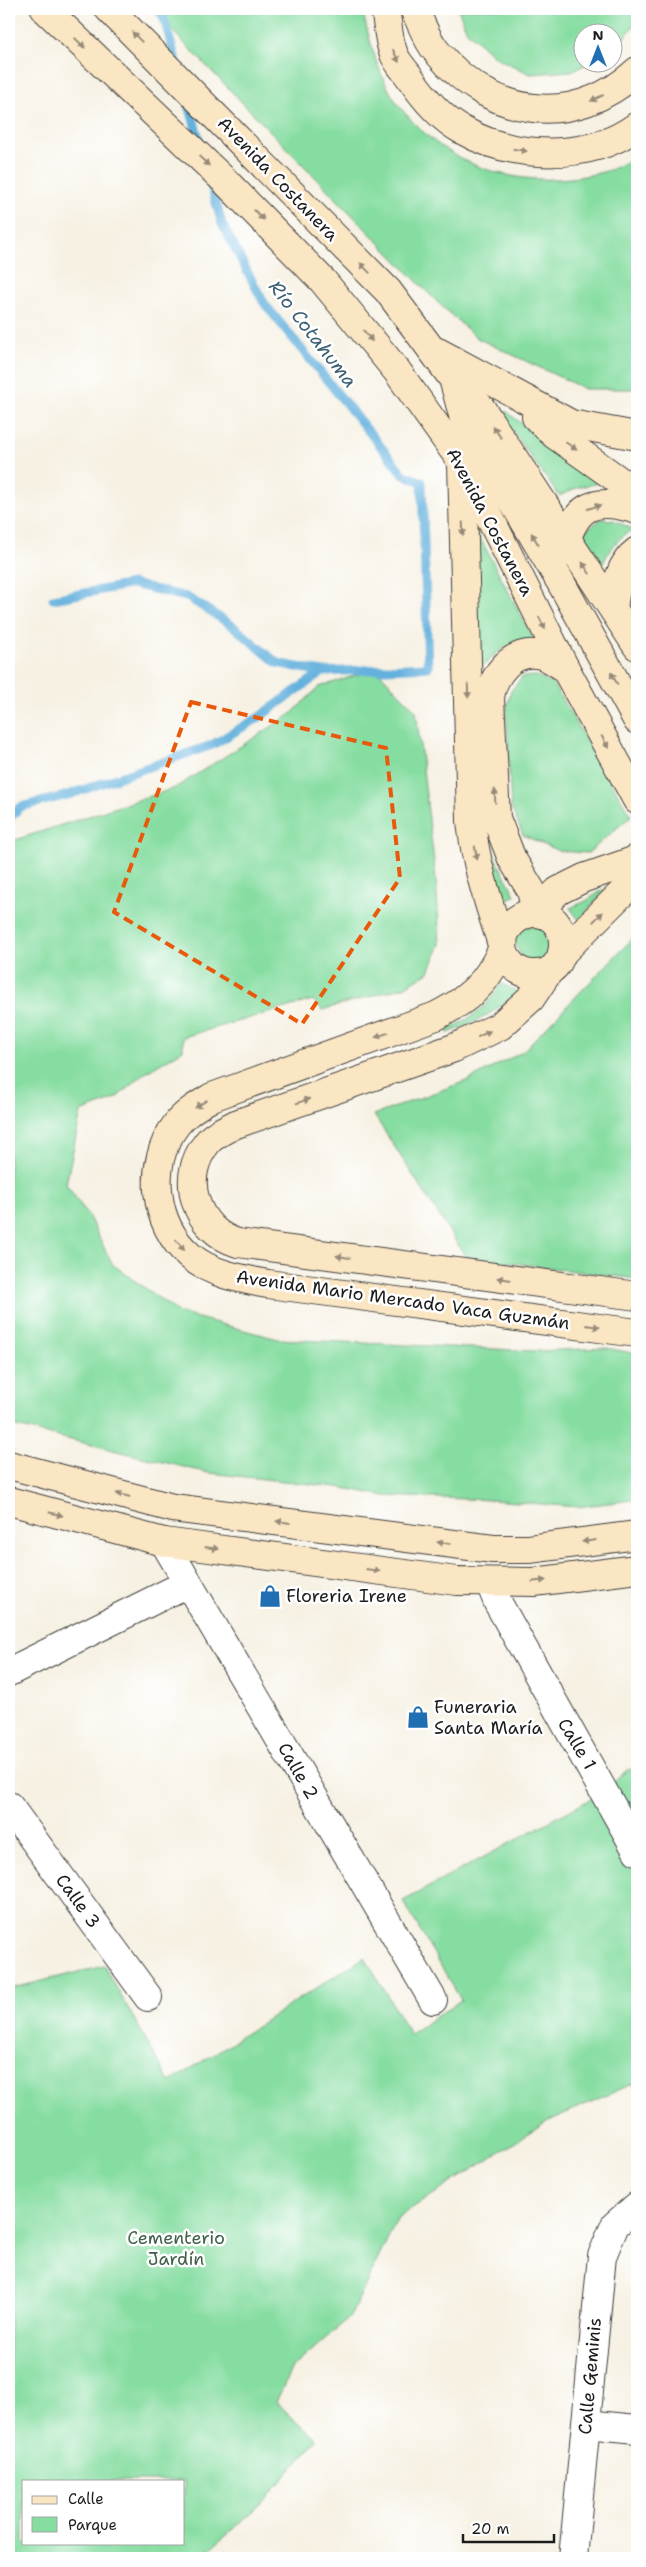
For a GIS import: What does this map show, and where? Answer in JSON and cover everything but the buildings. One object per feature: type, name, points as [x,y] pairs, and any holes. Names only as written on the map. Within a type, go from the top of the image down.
[{"type":"main road","name":"Avenida Costanera","points":[[45,9],[225,180],[323,281],[397,371],[462,462],[565,668],[637,800]]},
{"type":"main road","name":"Avenida Costanera","points":[[109,9],[388,291],[454,380],[481,408],[637,646]]},
{"type":"main road","points":[[385,9],[394,54],[415,85],[434,108],[461,130],[492,145],[528,151],[565,152],[598,145],[627,134],[637,126]]},
{"type":"main road","points":[[414,9],[436,52],[461,75],[484,92],[511,103],[541,110],[569,108],[596,100],[624,83],[637,71]]},
{"type":"main road","points":[[429,347],[507,391],[572,424],[637,436]]},
{"type":"main road","points":[[454,380],[464,419],[560,581],[637,720]]},
{"type":"main road","points":[[507,391],[555,435],[637,493]]},
{"type":"main road","points":[[462,462],[471,821],[479,869],[503,947],[507,959],[523,972],[540,974],[556,961],[563,934],[552,920],[536,912],[520,916],[513,922],[507,930],[503,947]]},
{"type":"main road","points":[[560,581],[560,560],[574,519],[594,505],[622,505],[637,510]]},
{"type":"main road","points":[[613,608],[618,579],[631,555],[637,551]]},
{"type":"main road","points":[[536,912],[531,890],[512,859],[496,818],[492,686],[497,674],[505,665],[527,655],[541,655],[565,668]]},
{"type":"main road","points":[[512,859],[531,870],[553,877],[584,878]]},
{"type":"main road","name":"Avenida Mario Mercado Vaca Guzmán","points":[[536,912],[558,891],[584,878],[636,859]]},
{"type":"main road","name":"Avenida Mario Mercado Vaca Guzmán","points":[[636,859],[624,891],[556,961],[531,998],[500,1026],[439,1053],[236,1124],[208,1142],[198,1156],[193,1172],[193,1186],[197,1208],[206,1223],[219,1236],[238,1243],[637,1296]]},
{"type":"main road","name":"Avenida Mario Mercado Vaca Guzmán","points":[[503,947],[484,979],[461,1003],[428,1019],[212,1097],[193,1109],[177,1123],[167,1139],[161,1157],[157,1186],[160,1209],[178,1243],[190,1256],[223,1274],[268,1284],[637,1333]]},
{"type":"main road","points":[[428,1019],[439,1053]]},
{"type":"main road","points":[[245,1085],[257,1117]]},
{"type":"main road","points":[[157,1186],[193,1186]]},
{"type":"main road","points":[[548,1320],[552,1286]]},
{"type":"main road","points":[[9,1465],[173,1508],[493,1549],[529,1549],[637,1535]]},
{"type":"main road","points":[[9,1501],[164,1542],[457,1581],[490,1583],[534,1582],[637,1569]]},
{"type":"main road","points":[[164,1542],[173,1508]]},
{"type":"main road","points":[[490,1583],[493,1549]]},
{"type":"street","name":"Calle 2","points":[[164,1542],[432,2000]]},
{"type":"street","points":[[9,1672],[188,1583]]},
{"type":"street","name":"Calle 1","points":[[490,1583],[507,1620],[637,1852]]},
{"type":"street","name":"Calle 3","points":[[9,1806],[148,1997]]},
{"type":"street","name":"Calle Geminis","points":[[572,2558],[602,2256],[615,2225],[637,2206]]},
{"type":"street","points":[[586,2424],[637,2429]]},
{"type":"highlighted area","points":[[191,702],[386,748],[400,878],[302,1024],[114,912]]},
{"type":"green space","points":[[151,9],[362,9],[381,73],[400,107],[420,129],[442,147],[466,161],[491,171],[518,177],[546,179],[574,178],[603,172],[637,156],[637,389],[585,389],[477,338],[435,300]]},
{"type":"green space","points":[[458,9],[637,9],[637,22],[624,38],[624,22],[574,22],[574,70],[571,71],[530,74],[495,57],[467,31]]},
{"type":"green space","points":[[499,406],[599,483],[579,487],[559,496],[497,410]]},
{"type":"green space","points":[[469,517],[534,640],[508,646],[490,659],[477,673]]},
{"type":"green space","points":[[601,519],[613,520],[633,529],[615,544],[603,564],[582,533]]},
{"type":"green space","points":[[637,575],[637,615],[630,592]]},
{"type":"green space","points":[[376,669],[416,711],[436,879],[440,944],[429,972],[404,987],[322,1010],[313,1000],[183,1037],[183,1050],[145,1073],[115,1099],[81,1112],[66,1184],[89,1217],[112,1264],[179,1313],[278,1339],[536,1351],[607,1348],[637,1354],[637,1498],[632,1500],[577,1507],[493,1500],[385,1496],[338,1487],[209,1473],[9,1425],[9,842],[175,788],[290,715],[319,687]]},
{"type":"green space","points":[[536,676],[553,684],[631,816],[588,853],[559,851],[523,835],[511,807],[506,709],[511,691],[522,677]]},
{"type":"green space","points":[[483,835],[515,895],[501,903]]},
{"type":"green space","points":[[604,889],[579,920],[570,908],[586,901]]},
{"type":"green space","points":[[524,926],[543,927],[553,943],[545,960],[525,962],[513,941]]},
{"type":"green space","points":[[637,934],[637,1279],[466,1257],[374,1115],[469,1080],[522,1052]]},
{"type":"green space","points":[[501,983],[517,992],[485,1016],[448,1033],[446,1029],[471,1017],[485,1005]]},
{"type":"green space","name":"Cementerio Jardín","points":[[637,1768],[637,2082],[550,2120],[398,2217],[350,2317],[292,2368],[276,2402],[317,2440],[260,2505],[200,2558],[9,2558],[9,1989],[104,1966],[170,2082],[365,1957],[410,2034],[461,2000],[403,1901],[602,1793],[627,1770]]},
{"type":"waterway","name":"Río Cotahuma","points":[[161,9],[178,67]]},
{"type":"waterway","name":"Río Cotahuma","points":[[188,101],[201,146]]},
{"type":"waterway","points":[[9,819],[20,807],[68,795],[212,745],[258,718],[322,672],[428,667],[422,482],[404,475],[264,303],[222,224],[209,178]]},
{"type":"waterway","points":[[53,599],[133,584],[187,597],[233,626],[277,663],[322,672]]},
{"type":"place","name":"Floreria Irene","points":[[270,1596]]},
{"type":"place","name":"Funeraria Santa María","points":[[418,1717]]}]
